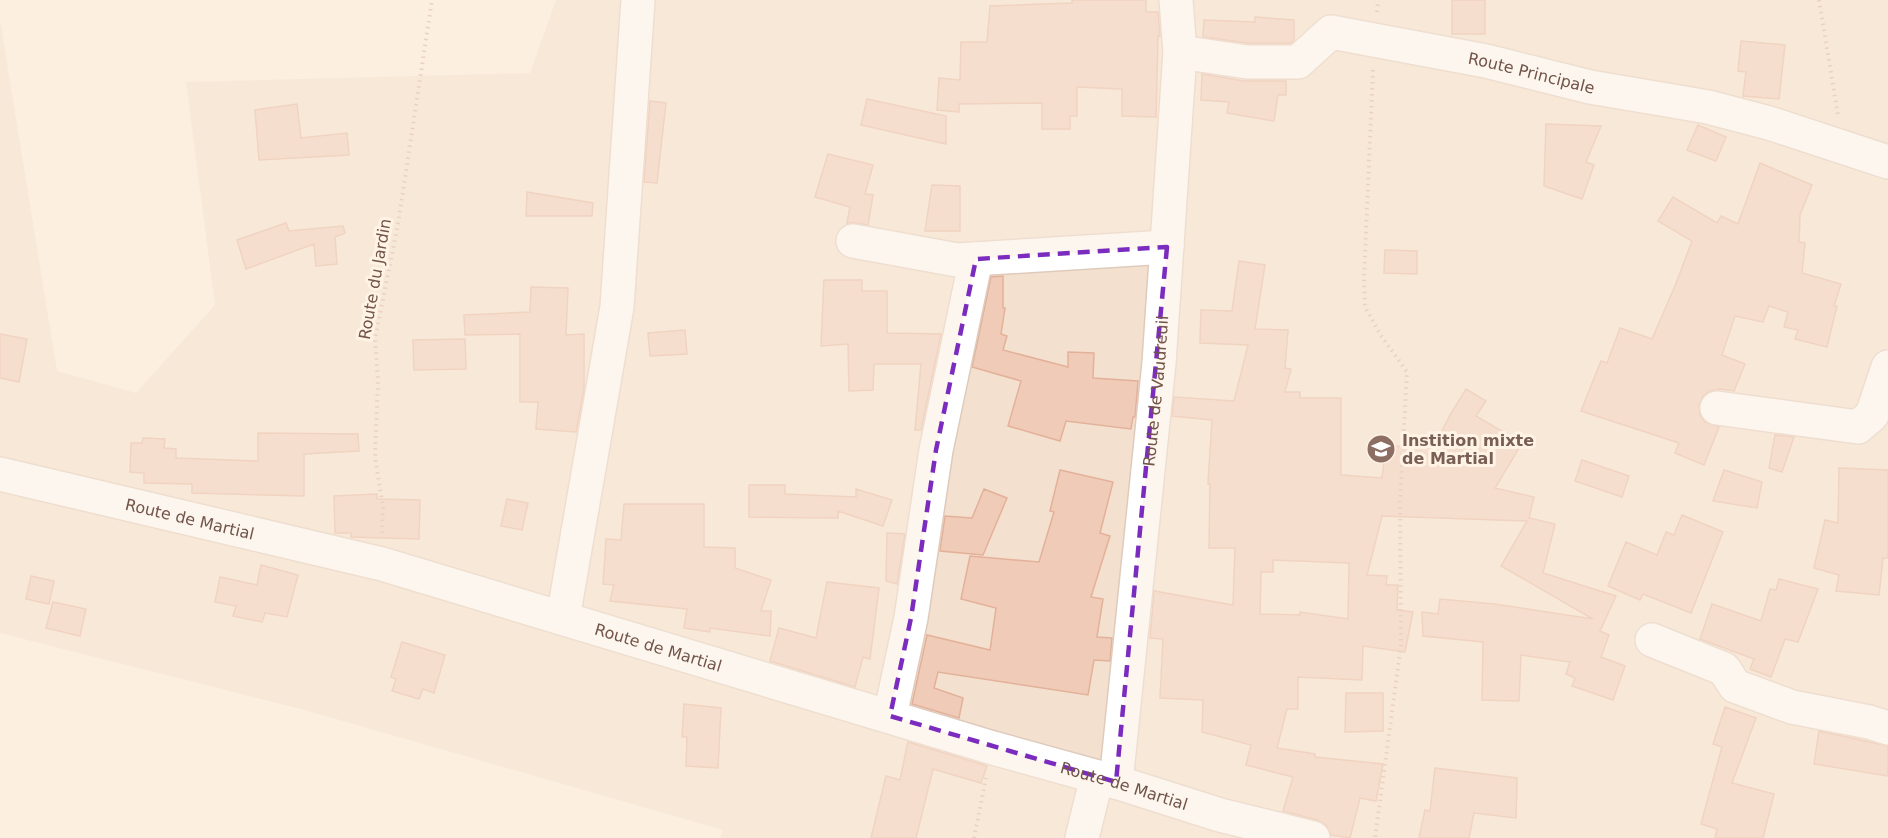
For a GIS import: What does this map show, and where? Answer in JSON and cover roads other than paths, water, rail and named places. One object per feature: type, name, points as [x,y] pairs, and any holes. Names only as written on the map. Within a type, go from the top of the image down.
[{"type":"street","points":[[563,618],[617,307],[638,0]]},
{"type":"street","name":"Route de Vaudreuil","points":[[1082,838],[1106,779],[1159,363],[1180,52],[1176,0]]},
{"type":"street","name":"Route Principale","points":[[1180,52],[1247,62],[1298,62],[1331,32],[1486,62],[1590,87],[1708,107],[1769,123],[1888,162]]},
{"type":"street","points":[[854,241],[957,260],[1167,247]]},
{"type":"street","points":[[890,717],[911,618],[936,450],[976,259]]},
{"type":"street","points":[[1717,408],[1858,427],[1872,415],[1888,367]]},
{"type":"street","name":"Route de Martial","points":[[0,474],[382,564],[993,748],[1220,814],[1312,838]]},
{"type":"street","points":[[1652,640],[1724,669],[1735,686],[1745,690],[1792,707],[1869,722],[1888,728]]},
{"type":"place","name":"Instition mixte de Martial","points":[[1381,449]]}]
